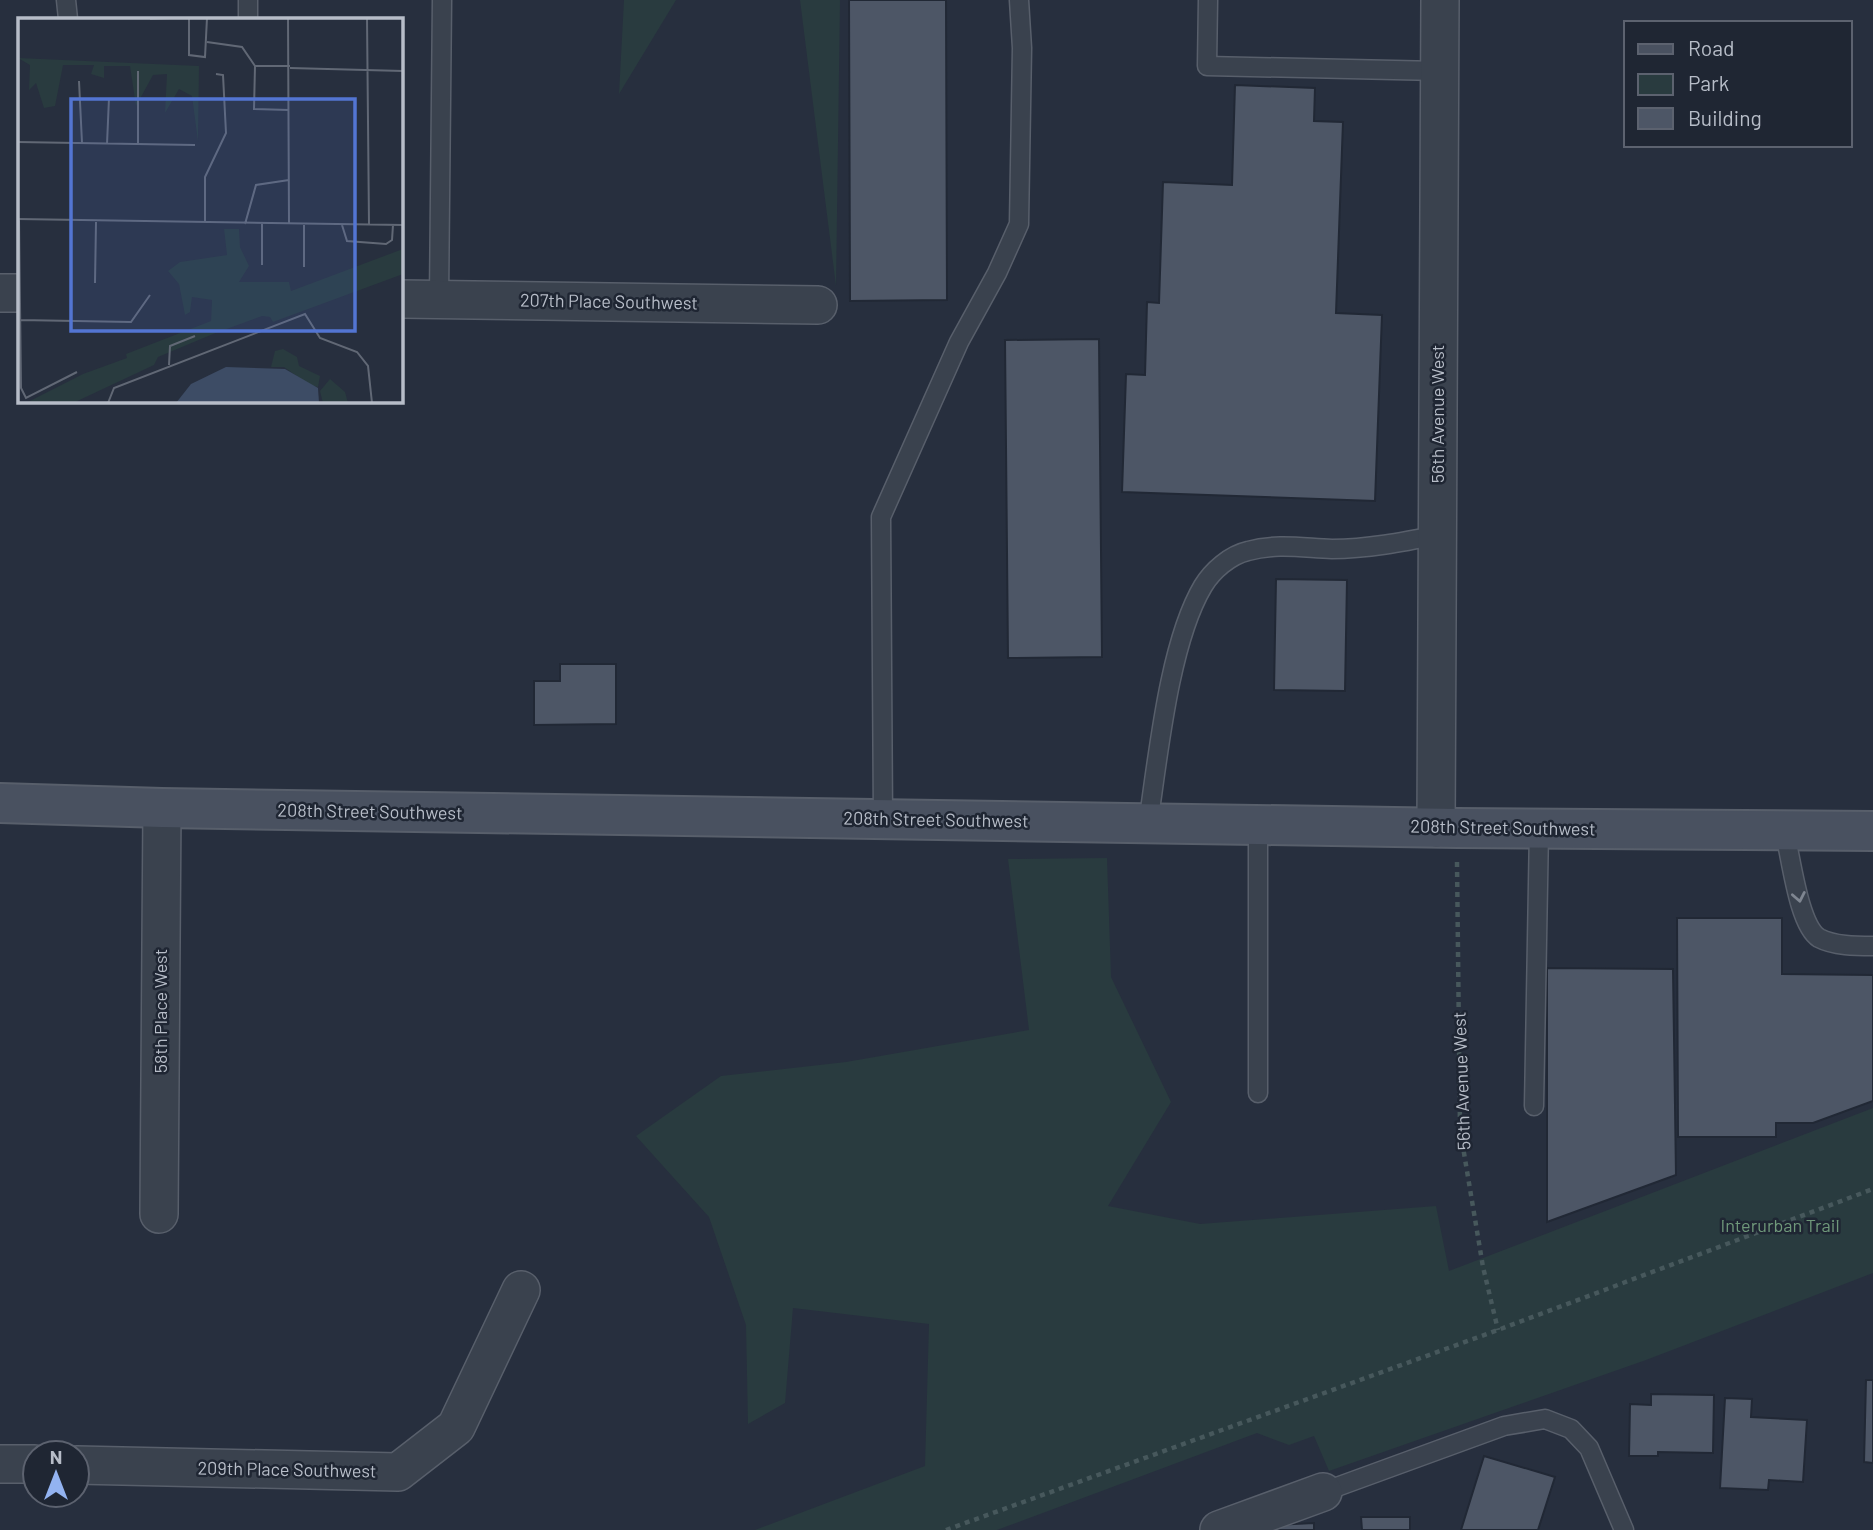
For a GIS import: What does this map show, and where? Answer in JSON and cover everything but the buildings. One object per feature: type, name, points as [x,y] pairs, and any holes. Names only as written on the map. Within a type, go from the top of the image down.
[{"type":"street","name":"56th Avenue West","points":[[1440,0],[1438,535],[1447,828]]},
{"type":"street","points":[[0,293],[18,293]]},
{"type":"street","name":"207th Place Southwest","points":[[402,299],[818,305]]},
{"type":"street","name":"208th Street Southwest","points":[[0,803],[1147,824],[1873,831]]},
{"type":"street","name":"58th Place West","points":[[159,1214],[162,808]]},
{"type":"street","name":"209th Place Southwest","points":[[91,1465],[398,1472],[456,1427],[521,1290]]},
{"type":"street","points":[[0,1464],[21,1464]]},
{"type":"street","points":[[1219,1530],[1323,1492]]},
{"type":"lane","points":[[66,0],[68,18]]},
{"type":"lane","points":[[248,0],[248,18]]},
{"type":"lane","points":[[439,299],[442,0]]},
{"type":"lane","points":[[883,820],[881,517],[959,342],[997,273],[1019,224],[1022,48],[1018,0]]},
{"type":"lane","points":[[1208,0],[1207,66],[1440,71]]},
{"type":"lane","points":[[1147,824],[1162,730],[1189,617],[1203,585],[1220,565],[1246,551],[1287,544],[1333,549],[1389,544],[1438,535]]},
{"type":"lane","points":[[1258,825],[1258,1093]]},
{"type":"lane","points":[[1534,1106],[1539,829]]},
{"type":"lane","points":[[1784,830],[1801,908],[1814,934],[1829,942],[1873,946]]},
{"type":"lane","points":[[1323,1492],[1504,1426],[1545,1419],[1571,1429],[1588,1448],[1624,1530]]},
{"type":"path","name":"56th Avenue West","points":[[1447,828],[1460,1129],[1483,1266],[1498,1330]]},
{"type":"path","points":[[946,1530],[1498,1330],[1873,1189]]},
{"type":"green space","points":[[624,0],[676,0],[619,94]]},
{"type":"green space","points":[[800,0],[840,0],[836,286]]},
{"type":"green space","name":"Interurban Trail","points":[[1107,858],[1111,977],[1171,1102],[1108,1206],[1200,1224],[1436,1206],[1449,1271],[1873,1108],[1873,1273],[1646,1360],[1329,1471],[1314,1436],[1289,1445],[1257,1433],[997,1530],[755,1530],[925,1466],[929,1324],[793,1308],[785,1403],[748,1424],[746,1325],[709,1217],[636,1136],[721,1076],[846,1062],[1029,1030],[1008,859]]}]
